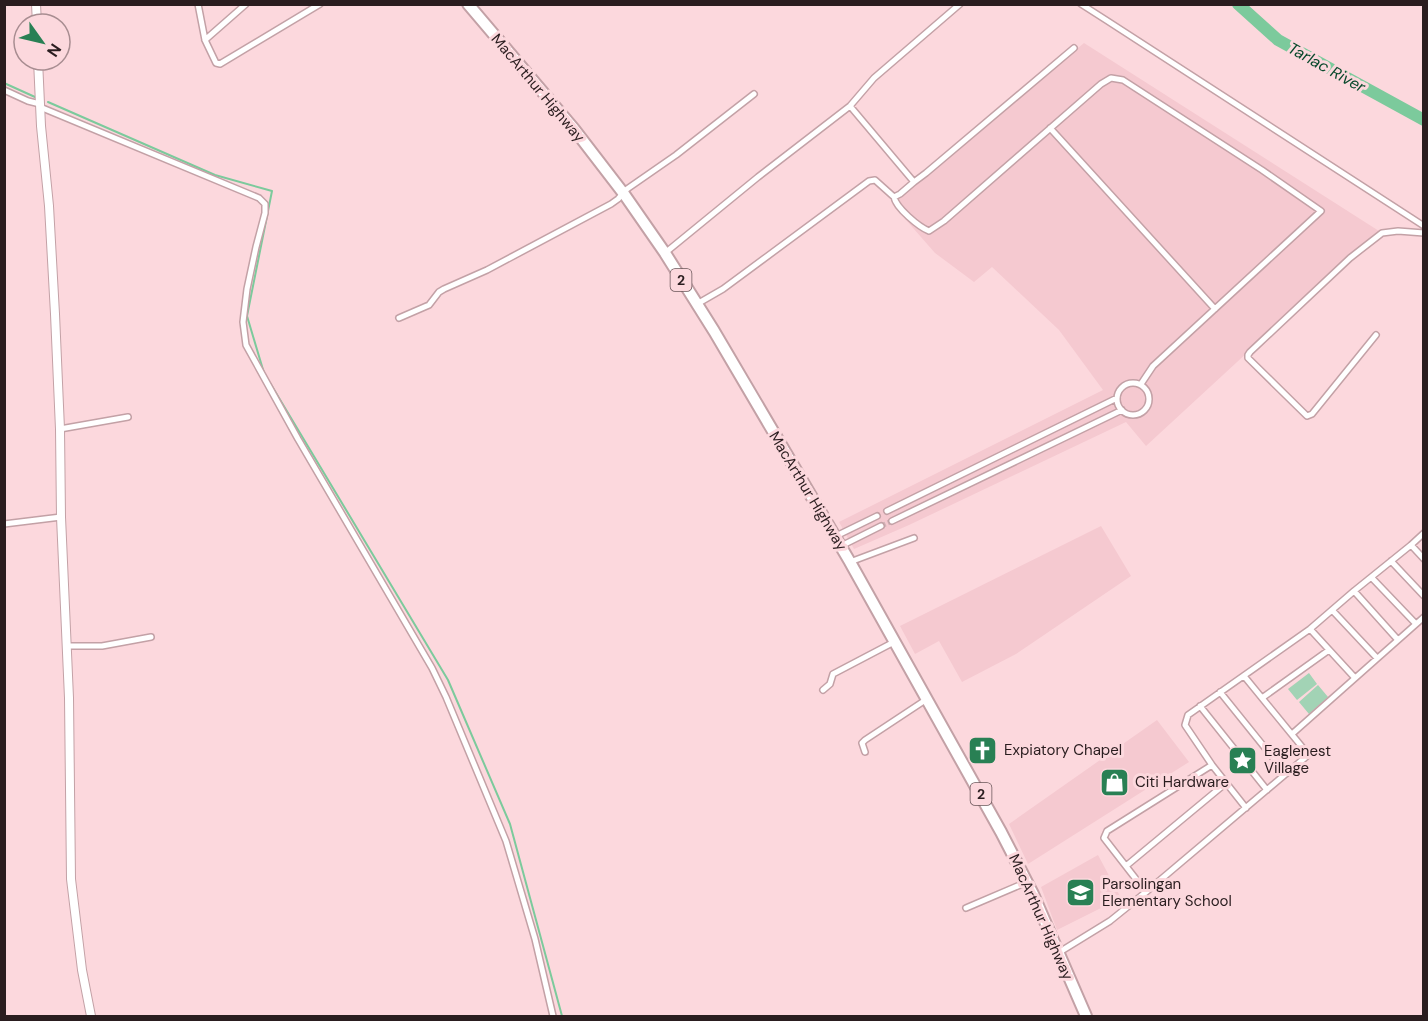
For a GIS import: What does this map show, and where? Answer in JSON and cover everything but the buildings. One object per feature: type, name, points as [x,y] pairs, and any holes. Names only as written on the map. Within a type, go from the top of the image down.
[{"type":"highway","name":"MacArthur Highway","points":[[468,4],[562,115],[624,194],[665,253],[728,353],[896,641],[973,780],[1027,882],[1086,1017]]},
{"type":"street","points":[[198,4],[205,40],[216,63],[220,64],[320,4]]},
{"type":"street","points":[[205,40],[246,4]]},
{"type":"street","points":[[665,253],[850,106],[874,78],[960,4]]},
{"type":"street","points":[[1081,4],[1424,226]]},
{"type":"street","points":[[894,197],[926,173],[1074,48]]},
{"type":"street","points":[[39,72],[55,303],[67,646],[71,879],[82,970],[91,1017]]},
{"type":"street","points":[[697,304],[723,289],[869,181],[875,180],[894,197],[895,202],[910,218],[929,231],[944,221],[1101,84],[1111,78],[1123,80],[1321,211],[1153,366],[1141,384]]},
{"type":"street","points":[[4,90],[259,198],[265,204],[244,310],[246,345],[293,430],[410,629],[446,696],[514,865],[535,939],[553,1017]]},
{"type":"street","points":[[399,318],[429,304],[444,289],[486,270],[611,204],[627,189],[676,155],[754,94]]},
{"type":"street","points":[[850,106],[914,182]]},
{"type":"street","points":[[1050,128],[1215,309]]},
{"type":"street","points":[[1376,335],[1312,414],[1307,416],[1248,358],[1250,352],[1293,311],[1350,258],[1382,233],[1398,231],[1424,233]]},
{"type":"street","points":[[1133,382],[1141,384],[1146,388],[1149,397],[1148,406],[1142,412],[1134,415],[1125,413],[1119,407],[1117,398],[1119,390],[1125,384],[1133,382]]},
{"type":"street","points":[[887,512],[1117,398]]},
{"type":"street","points":[[892,521],[1122,410]]},
{"type":"street","points":[[60,429],[128,417]]},
{"type":"street","points":[[1054,429],[1059,440]]},
{"type":"street","points":[[1000,456],[1005,466]]},
{"type":"street","points":[[946,482],[952,492]]},
{"type":"street","points":[[838,541],[876,516]]},
{"type":"street","points":[[4,524],[62,517]]},
{"type":"street","points":[[838,541],[882,526]]},
{"type":"street","points":[[1246,808],[1212,765],[1185,725],[1188,715],[1310,629],[1424,533]]},
{"type":"street","points":[[850,562],[914,538]]},
{"type":"street","points":[[1411,545],[1424,559]]},
{"type":"street","points":[[1391,561],[1424,596]]},
{"type":"street","points":[[1372,578],[1416,624]]},
{"type":"street","points":[[1354,591],[1398,640]]},
{"type":"street","points":[[1332,610],[1377,658]]},
{"type":"street","points":[[1292,734],[1424,617]]},
{"type":"street","points":[[1310,629],[1355,678]]},
{"type":"street","points":[[67,646],[102,646],[151,638]]},
{"type":"street","points":[[823,690],[830,684],[833,675],[896,641]]},
{"type":"street","points":[[1262,698],[1329,650]]},
{"type":"street","points":[[1058,953],[1110,921],[1307,756],[1307,753],[1244,676]]},
{"type":"street","points":[[1220,692],[1286,774]]},
{"type":"street","points":[[865,752],[862,743],[864,740],[927,699]]},
{"type":"street","points":[[1200,706],[1266,790]]},
{"type":"street","points":[[1146,892],[1104,838],[1105,834],[1212,765]]},
{"type":"street","points":[[1126,866],[1226,783]]},
{"type":"street","points":[[966,908],[1027,882]]},
{"type":"shaded area","points":[[1084,43],[1379,231],[1146,446],[1126,422],[854,549],[839,522],[1103,390],[1059,330],[992,267],[974,282],[935,253],[892,204]]},
{"type":"shaded area","points":[[1101,526],[1131,576],[1016,654],[962,682],[939,641],[915,654],[900,626]]},
{"type":"shaded area","name":"Citi Hardware","points":[[1157,720],[1189,762],[1028,864],[1009,824]]},
{"type":"shaded area","name":"Parsolingan Elementary School","points":[[1098,855],[1121,898],[1057,930],[1041,887]]},
{"type":"green space","points":[[1309,673],[1317,684],[1297,700],[1288,689]]},
{"type":"green space","points":[[1318,685],[1328,697],[1309,714],[1299,702]]},
{"type":"waterway","name":"Tarlac River","points":[[1238,4],[1278,40],[1424,120]]},
{"type":"waterway","points":[[4,83],[35,97]]},
{"type":"waterway","points":[[48,102],[215,175],[272,191],[247,316],[264,373]]},
{"type":"waterway","points":[[270,383],[448,680],[510,824],[562,1016]]},
{"type":"tunnel","points":[[881,526],[892,521]]},
{"type":"place","name":"Expiatory Chapel","points":[[983,750]]},
{"type":"place","name":"Eaglenest Village","points":[[1243,760]]},
{"type":"place","name":"Citi Hardware","points":[[1114,782]]},
{"type":"place","name":"Parsolingan Elementary School","points":[[1081,893]]}]
